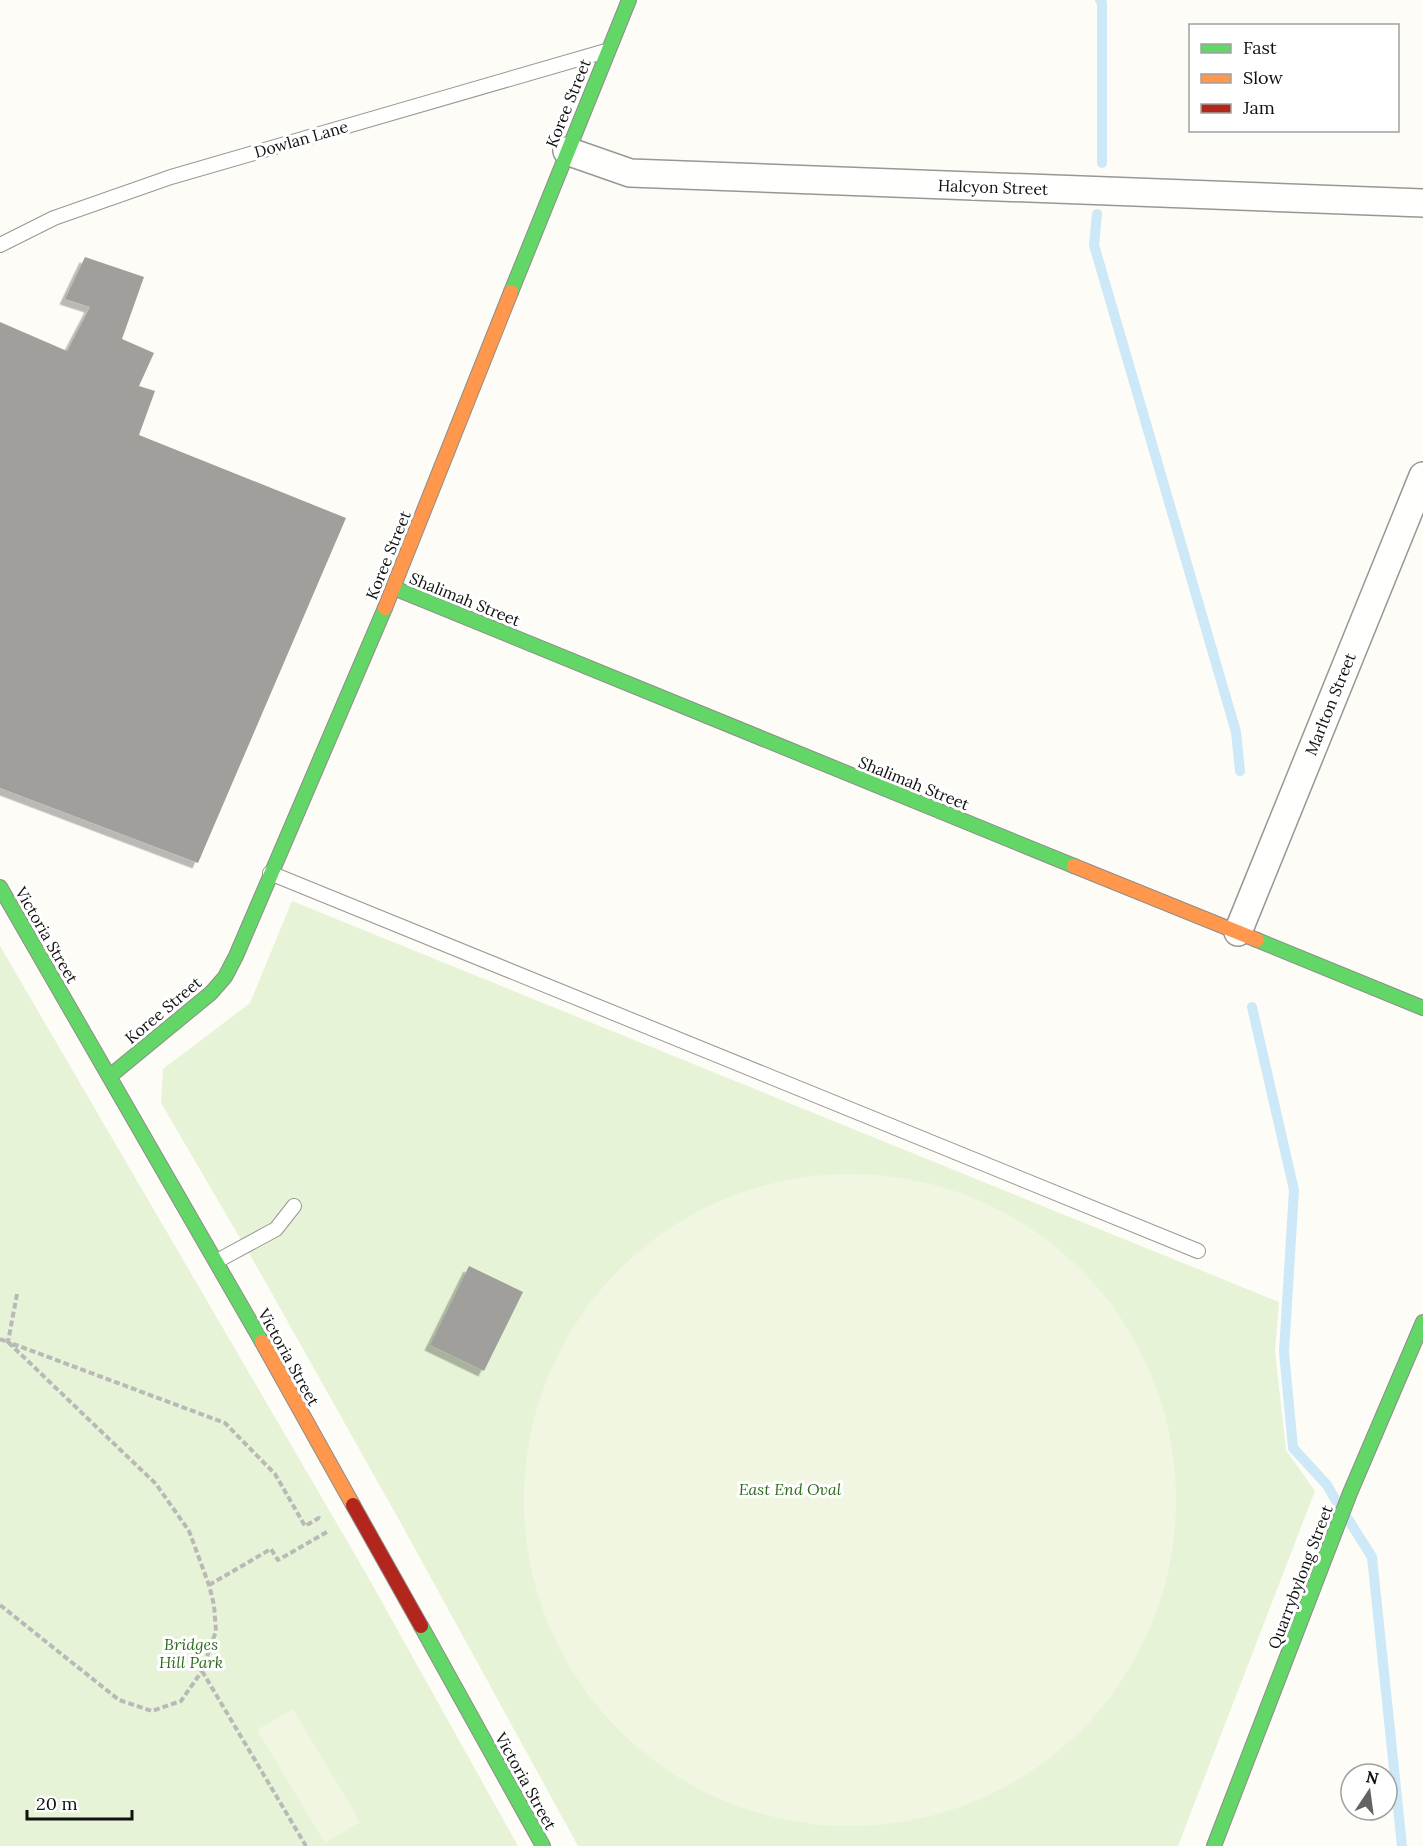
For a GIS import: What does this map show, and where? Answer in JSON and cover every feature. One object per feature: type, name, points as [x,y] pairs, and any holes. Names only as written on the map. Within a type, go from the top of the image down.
[{"type":"street","name":"Koree Street","points":[[110,1076],[211,993],[225,977],[236,956],[394,588],[629,0]]},
{"type":"street","name":"Halcyon Street","points":[[567,151],[630,173],[1423,203]]},
{"type":"street","name":"Marlton Street","points":[[1238,933],[1423,476]]},
{"type":"street","name":"Shalimah Street","points":[[394,588],[1423,1008]]},
{"type":"street","name":"Victoria Street","points":[[0,887],[217,1261],[543,1846]]},
{"type":"street","name":"Quarrybylong Street","points":[[1214,1846],[1350,1493],[1415,1365],[1423,1322]]},
{"type":"lane","name":"Dowlan Lane","points":[[0,245],[54,218],[171,177],[608,51]]},
{"type":"lane","points":[[270,873],[1198,1251]]},
{"type":"lane","points":[[217,1261],[276,1229],[294,1206]]},
{"type":"path","points":[[8,1342],[17,1294]]},
{"type":"path","points":[[0,1339],[225,1423],[275,1474],[304,1526],[319,1518],[327,1532],[278,1560],[271,1549],[209,1585]]},
{"type":"path","points":[[0,1605],[118,1700],[152,1711],[181,1701],[202,1671],[216,1631],[214,1605],[209,1585],[189,1531],[156,1484],[8,1342]]},
{"type":"path","points":[[202,1671],[306,1846]]},
{"type":"green space","name":"East End Oval","points":[[292,901],[1279,1302],[1275,1351],[1286,1450],[1315,1491],[1178,1846],[578,1846],[403,1527],[257,1267],[161,1103],[163,1069],[250,1003]]},
{"type":"green space","name":"Bridges Hill Park","points":[[0,946],[368,1577],[518,1846],[0,1846]]},
{"type":"green space","points":[[850,1174],[914,1181],[945,1188],[975,1199],[1031,1229],[1057,1248],[1080,1270],[1102,1293],[1121,1319],[1151,1375],[1162,1405],[1169,1436],[1176,1500],[1169,1564],[1162,1595],[1151,1625],[1121,1681],[1102,1707],[1080,1730],[1057,1752],[1031,1771],[975,1801],[945,1812],[914,1819],[850,1826],[786,1819],[755,1812],[725,1801],[669,1771],[643,1752],[620,1730],[598,1707],[579,1681],[549,1625],[538,1595],[531,1564],[524,1500],[531,1436],[538,1405],[549,1375],[579,1319],[598,1293],[620,1270],[643,1248],[669,1229],[725,1199],[755,1188],[786,1181]]},
{"type":"green space","points":[[293,1709],[360,1822],[325,1843],[257,1730]]},
{"type":"building","points":[[85,257],[144,277],[122,339],[154,353],[139,386],[155,391],[139,435],[346,518],[198,863],[0,788],[0,322],[67,351],[90,307],[65,299]]},
{"type":"building","points":[[469,1266],[523,1292],[484,1371],[430,1345]]},
{"type":"waterway","points":[[1100,0],[1102,3],[1102,163]]},
{"type":"waterway","points":[[1097,214],[1094,245],[1236,732],[1240,771]]},
{"type":"waterway","points":[[1252,1007],[1294,1190],[1284,1352],[1293,1448],[1327,1485],[1339,1506]]},
{"type":"waterway","points":[[1348,1519],[1372,1557],[1402,1846]]},
{"type":"traffic: fast","points":[[511,292],[629,0]]},
{"type":"traffic: fast","points":[[394,588],[1074,866]]},
{"type":"traffic: fast","points":[[110,1076],[211,993],[225,977],[385,608]]},
{"type":"traffic: fast","points":[[0,887],[262,1342]]},
{"type":"traffic: fast","points":[[1257,940],[1423,1008]]},
{"type":"traffic: fast","points":[[1214,1846],[1350,1493],[1423,1322]]},
{"type":"traffic: fast","points":[[421,1626],[543,1846]]},
{"type":"traffic: slow","points":[[385,608],[511,292]]},
{"type":"traffic: slow","points":[[1074,866],[1257,940]]},
{"type":"traffic: slow","points":[[262,1342],[353,1505]]},
{"type":"traffic: jam","points":[[353,1505],[421,1626]]}]
